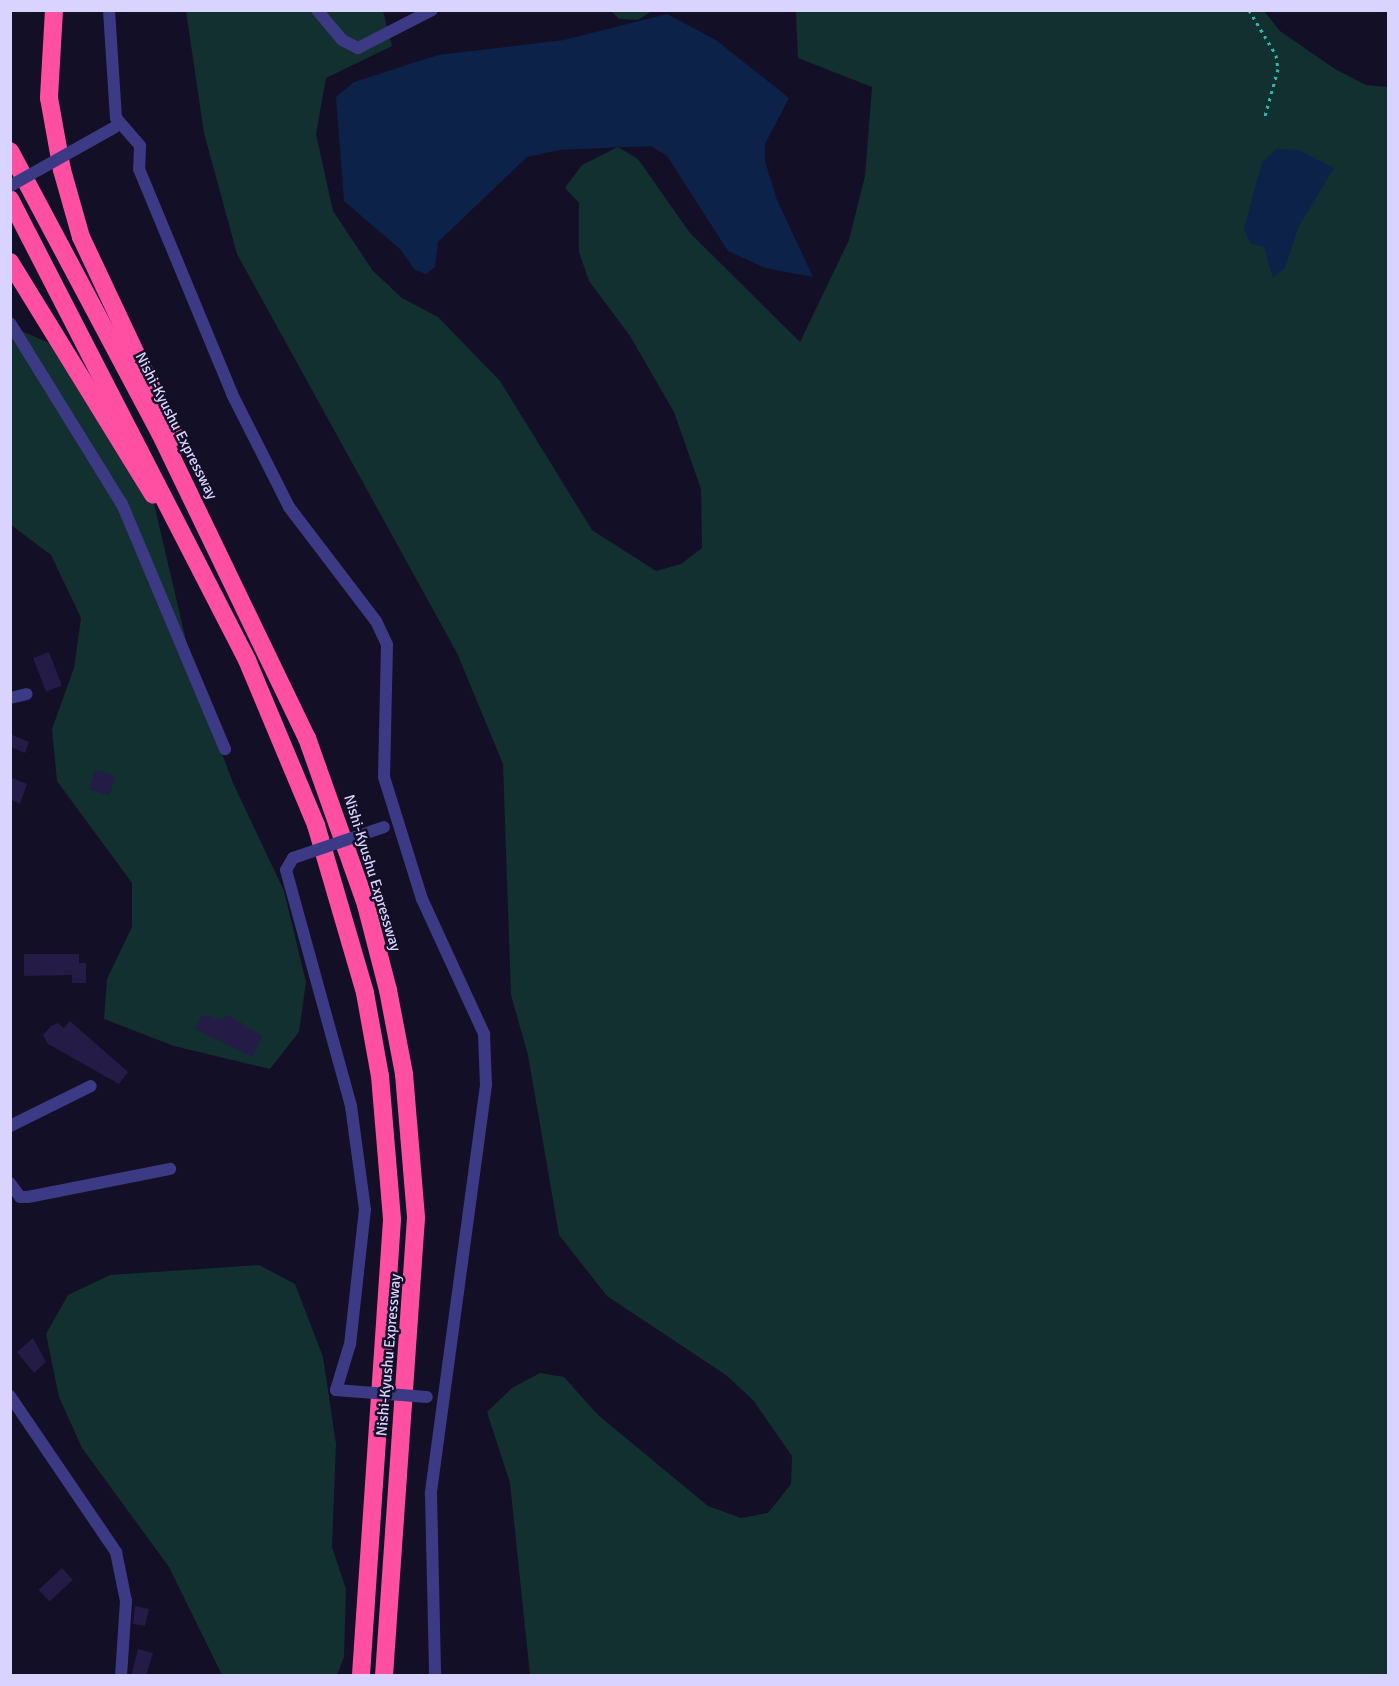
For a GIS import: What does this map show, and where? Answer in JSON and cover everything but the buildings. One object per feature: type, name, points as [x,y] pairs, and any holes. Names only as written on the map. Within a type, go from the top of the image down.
[{"type":"highway","points":[[54,10],[49,98],[81,237],[172,430],[222,557]]},
{"type":"highway","name":"Nishi-Kyushu Expressway","points":[[10,151],[222,557],[307,738],[338,818],[366,905],[404,1074],[413,1152],[415,1292],[394,1489],[384,1676]]},
{"type":"highway","name":"Nishi-Kyushu Expressway","points":[[10,199],[247,660],[316,825],[357,962],[380,1076],[389,1154],[391,1290],[361,1676]]},
{"type":"highway","points":[[10,262],[201,568]]},
{"type":"street","points":[[109,10],[116,118],[119,125],[140,146],[139,169],[249,431],[289,507],[376,621],[387,645],[383,762],[390,825],[483,1034],[487,1065],[431,1494],[435,1676]]},
{"type":"street","points":[[318,10],[342,40],[358,48],[432,10]]},
{"type":"street","points":[[10,186],[119,125]]},
{"type":"street","points":[[10,323],[122,504],[225,749]]},
{"type":"street","points":[[10,698],[27,694]]},
{"type":"street","points":[[390,825],[292,858],[286,870],[351,1106],[365,1209],[350,1344],[336,1390],[445,1397]]},
{"type":"street","points":[[10,1126],[91,1086]]},
{"type":"street","points":[[10,1183],[20,1197],[28,1197],[170,1169]]},
{"type":"street","points":[[10,1396],[116,1552],[126,1601],[121,1676]]},
{"type":"path","points":[[1249,10],[1276,56],[1278,69],[1265,116]]},
{"type":"green space","points":[[186,11],[383,11],[392,46],[326,78],[316,134],[333,211],[373,271],[402,298],[438,317],[500,381],[592,530],[656,571],[681,564],[702,548],[701,489],[674,412],[630,336],[589,281],[579,252],[579,203],[565,188],[582,165],[618,147],[638,159],[690,233],[800,342],[849,240],[865,176],[872,87],[798,58],[796,11],[1264,11],[1280,31],[1335,69],[1366,85],[1388,87],[1388,1675],[530,1675],[510,1483],[487,1412],[512,1388],[540,1373],[564,1377],[598,1415],[708,1506],[741,1518],[768,1513],[791,1484],[792,1456],[753,1400],[726,1375],[607,1296],[559,1235],[528,1055],[511,995],[503,764],[457,653],[237,254],[204,133]]},
{"type":"green space","points":[[611,11],[652,11],[638,20],[619,19]]},
{"type":"green space","points":[[11,326],[51,344],[116,390],[147,474],[196,683],[233,783],[284,891],[306,982],[299,1032],[270,1069],[174,1046],[104,1019],[107,979],[132,927],[132,883],[57,781],[52,729],[74,668],[81,618],[51,555],[11,525]]},
{"type":"green space","points":[[259,1265],[295,1284],[323,1357],[336,1444],[332,1547],[346,1589],[344,1657],[337,1675],[222,1675],[169,1567],[82,1448],[59,1397],[46,1334],[68,1295],[110,1275]]},
{"type":"water","points":[[667,14],[716,40],[789,98],[765,144],[765,161],[777,200],[813,277],[765,268],[728,251],[667,156],[651,146],[559,150],[527,157],[438,242],[435,267],[426,274],[415,270],[401,250],[344,201],[336,97],[354,82],[438,55],[564,40]]},
{"type":"water","points":[[1277,149],[1299,150],[1334,168],[1298,228],[1285,268],[1273,278],[1264,247],[1250,243],[1244,229],[1262,162]]}]
